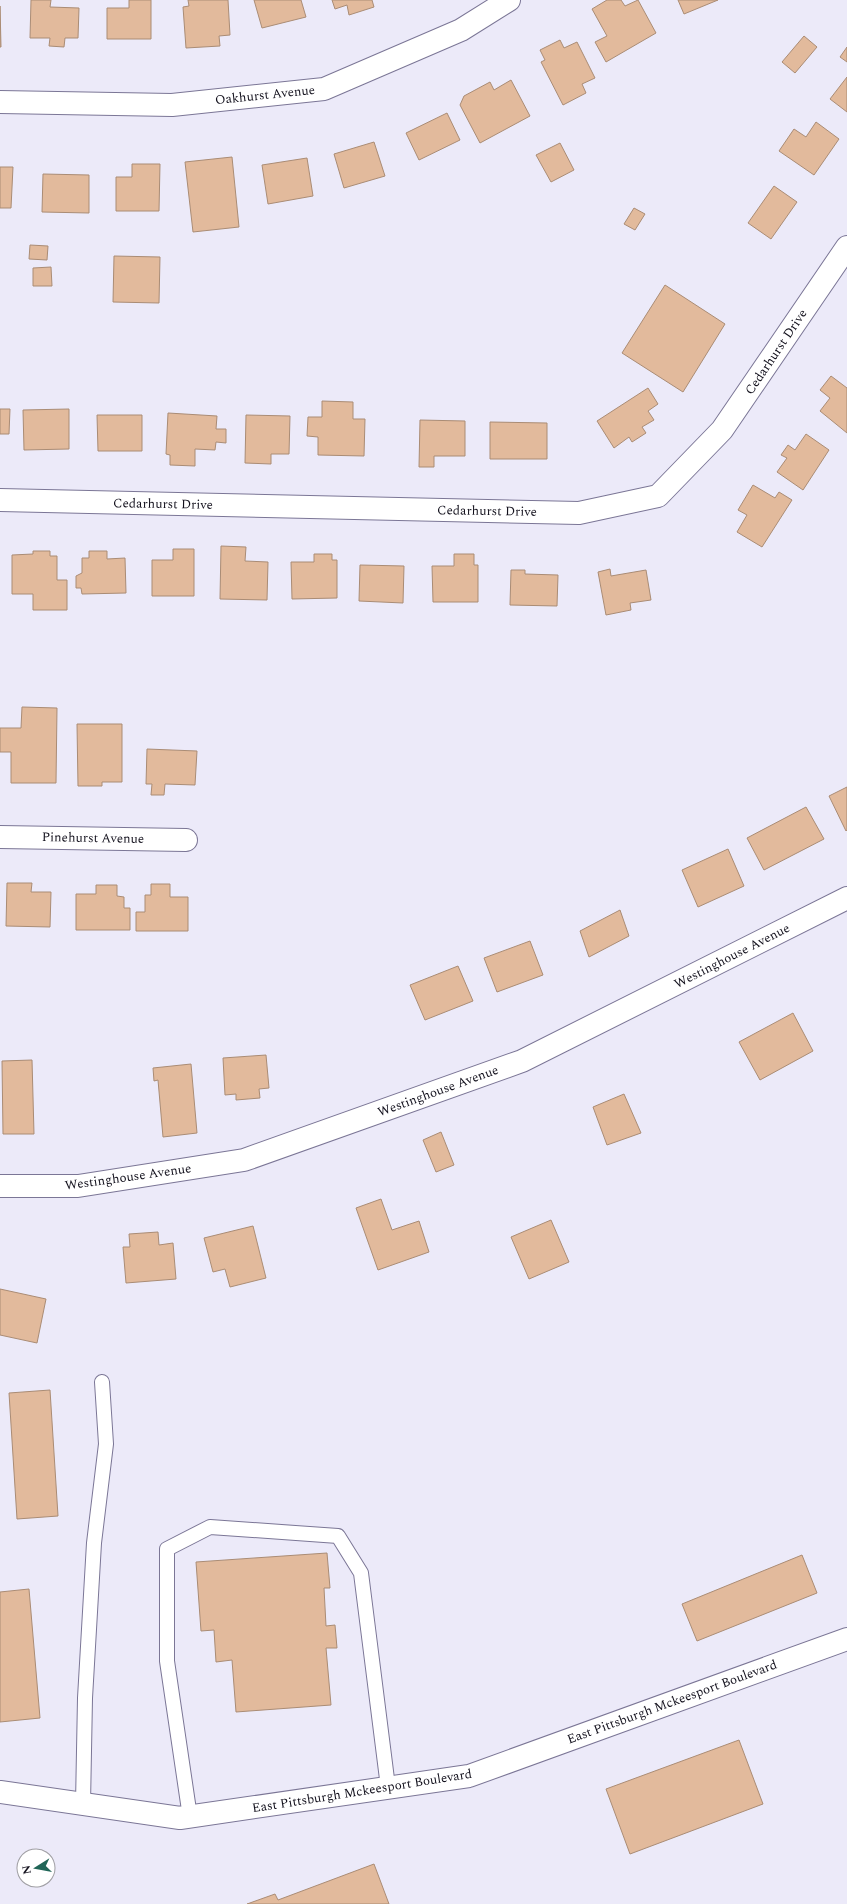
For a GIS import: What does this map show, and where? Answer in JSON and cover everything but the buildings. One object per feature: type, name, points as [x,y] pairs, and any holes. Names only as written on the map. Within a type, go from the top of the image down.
[{"type":"main road","name":"Oakhurst Avenue","points":[[0,102],[172,105],[324,89],[461,30],[509,0]]},
{"type":"main road","name":"Cedarhurst Drive","points":[[0,500],[579,513],[658,496],[722,430],[847,248]]},
{"type":"main road","name":"Pinehurst Avenue","points":[[0,837],[186,840]]},
{"type":"main road","name":"Westinghouse Avenue","points":[[0,1186],[78,1186],[244,1160],[522,1061],[847,898]]},
{"type":"main road","name":"East Pittsburgh Mckeesport Boulevard","points":[[0,1792],[180,1818],[468,1776],[847,1639]]},
{"type":"lane","points":[[83,1804],[86,1698],[94,1551],[106,1444],[102,1382]]},
{"type":"lane","points":[[190,1817],[167,1661],[167,1549],[210,1527],[338,1536],[361,1573],[388,1788]]}]
